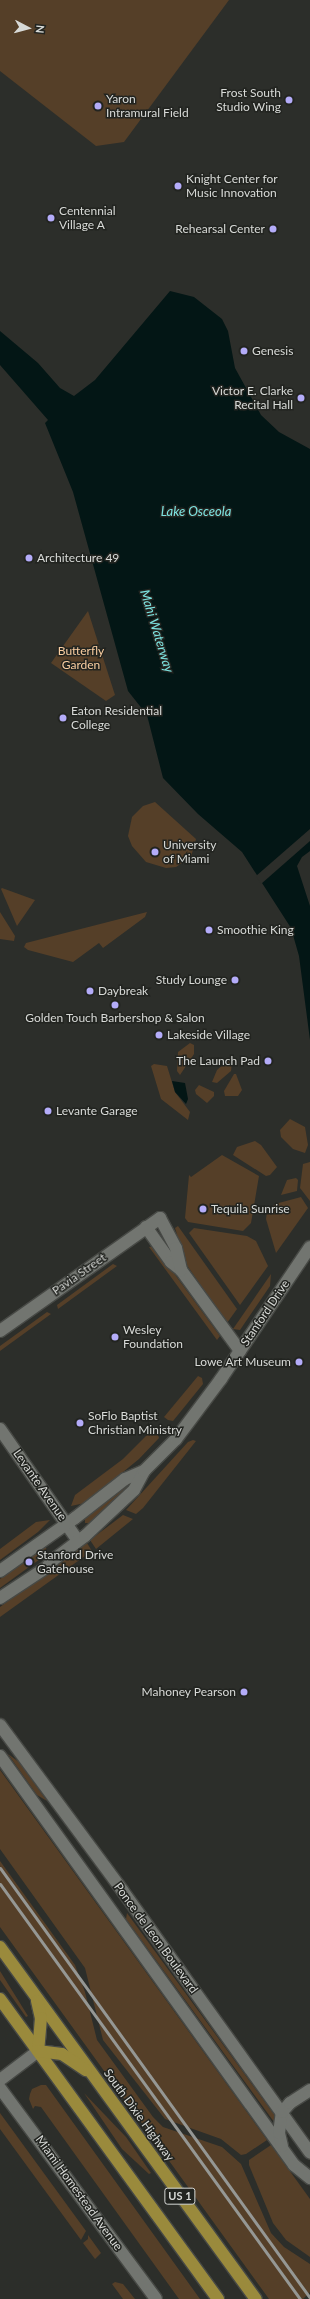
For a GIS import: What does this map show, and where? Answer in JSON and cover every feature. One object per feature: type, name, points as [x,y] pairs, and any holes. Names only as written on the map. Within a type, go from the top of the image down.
[{"type":"highway","name":"South Dixie Highway","points":[[0,1947],[256,2299]]},
{"type":"highway","points":[[36,1997],[41,2018],[38,2051],[62,2054],[92,2074]]},
{"type":"highway","name":"US 1","points":[[0,1999],[218,2299]]},
{"type":"street","name":"Pavia Street","points":[[0,1331],[160,1218],[176,1248],[181,1270]]},
{"type":"street","points":[[146,1227],[171,1262],[181,1270],[240,1350]]},
{"type":"street","name":"Stanford Drive","points":[[0,1598],[20,1584],[27,1583],[47,1567],[53,1560],[78,1541],[134,1490],[144,1471],[176,1439],[240,1350],[310,1247]]},
{"type":"street","name":"Levante Avenue","points":[[0,1429],[67,1523],[78,1541]]},
{"type":"street","name":"Stanford Drive","points":[[0,1571],[125,1479],[144,1471]]},
{"type":"street","name":"Ponce de Leon Boulevard","points":[[0,1726],[122,1890],[310,2153]]},
{"type":"street","name":"Ponce de Leon Boulevard","points":[[0,1756],[106,1901],[284,2152],[294,2165],[310,2178]]},
{"type":"street","points":[[49,1824],[65,1812]]},
{"type":"street","points":[[106,1901],[122,1890]]},
{"type":"street","points":[[0,2080],[38,2051]]},
{"type":"street","name":"Miami Homestead Avenue","points":[[0,2088],[156,2299]]},
{"type":"street","points":[[284,2152],[279,2134],[282,2112],[290,2103],[310,2090]]},
{"type":"green space","name":"Yaron Intramural Field","points":[[0,0],[229,0],[124,142],[96,146],[0,71]]},
{"type":"green space","name":"Butterfly Garden","points":[[88,611],[115,695],[106,701],[51,663]]},
{"type":"green space","points":[[155,802],[196,839],[191,857],[176,867],[166,868],[146,862],[132,846],[128,836],[132,817],[143,806]]},
{"type":"green space","points":[[2,888],[35,900],[17,926],[1,889]]},
{"type":"green space","points":[[0,912],[15,936],[14,941],[0,939]]},
{"type":"green space","points":[[147,912],[145,917],[103,948],[99,943],[73,962],[28,950],[24,947],[26,943]]},
{"type":"green space","points":[[190,1043],[194,1045],[194,1054],[180,1075],[177,1071],[178,1052]]},
{"type":"green space","points":[[227,1061],[232,1062],[231,1071],[217,1083],[212,1082],[217,1070]]},
{"type":"green space","points":[[154,1064],[167,1066],[175,1092],[190,1112],[188,1120],[161,1099],[151,1066]]},
{"type":"green space","points":[[234,1074],[236,1074],[242,1090],[238,1096],[225,1096],[224,1091]]},
{"type":"green space","points":[[199,1085],[214,1092],[214,1096],[207,1103],[196,1094],[195,1090]]},
{"type":"green space","points":[[290,1119],[305,1127],[308,1145],[305,1153],[293,1149],[281,1137],[280,1130]]},
{"type":"green space","points":[[255,1141],[261,1145],[277,1167],[270,1175],[266,1176],[233,1155],[237,1147]]},
{"type":"green space","points":[[222,1155],[259,1176],[251,1223],[243,1231],[188,1222],[185,1218],[189,1175],[191,1177]]},
{"type":"green space","points":[[310,1162],[310,1201],[300,1188],[303,1164]]},
{"type":"green space","points":[[296,1178],[298,1180],[297,1191],[281,1195],[287,1180]]},
{"type":"green space","points":[[301,1197],[308,1208],[276,1253],[266,1219],[267,1212],[275,1204]]},
{"type":"green space","points":[[178,1226],[237,1309],[227,1323],[186,1264],[175,1228]]},
{"type":"green space","points":[[194,1228],[247,1236],[256,1241],[268,1266],[240,1305],[189,1233]]},
{"type":"green space","points":[[154,1246],[220,1336],[217,1340],[149,1247]]},
{"type":"green space","points":[[113,1264],[117,1266],[58,1309],[57,1305]]},
{"type":"green space","points":[[271,1274],[270,1286],[240,1330],[233,1329]]},
{"type":"green space","points":[[47,1312],[51,1314],[0,1351],[0,1346]]},
{"type":"green space","points":[[198,1376],[202,1378],[203,1384],[173,1421],[164,1417]]},
{"type":"green space","points":[[155,1427],[159,1438],[139,1459],[85,1503],[71,1506],[75,1495],[123,1459]]},
{"type":"green space","points":[[193,1440],[196,1441],[143,1508],[136,1514],[126,1510],[188,1442]]},
{"type":"green space","points":[[125,1484],[127,1489],[91,1523],[85,1523],[85,1517]]},
{"type":"green space","points":[[123,1515],[133,1519],[96,1549],[90,1540]]},
{"type":"green space","points":[[50,1520],[38,1532],[0,1560],[0,1549],[36,1522]]},
{"type":"green space","points":[[87,1543],[92,1551],[0,1617],[0,1607]]},
{"type":"green space","points":[[46,1547],[47,1554],[0,1588],[0,1579]]},
{"type":"green space","points":[[8,1754],[19,1762],[47,1801],[37,1795]]},
{"type":"green space","points":[[0,1770],[267,2140],[246,2154],[241,2155],[221,2139],[165,2119],[103,2040],[85,1968],[0,1849]]},
{"type":"green space","points":[[0,1861],[75,1965],[85,1992],[97,2040],[153,2117],[163,2127],[222,2147],[241,2164],[271,2233],[284,2247],[310,2264],[310,2292],[303,2299],[269,2299],[0,1927]]},
{"type":"green space","points":[[127,1913],[278,2120],[277,2126],[126,1919]]},
{"type":"green space","points":[[0,1971],[28,2016],[26,2017],[0,1980]]},
{"type":"green space","points":[[41,2085],[46,2085],[200,2299],[179,2299],[41,2107],[35,2106],[33,2109],[29,2099],[30,2094],[32,2089]]},
{"type":"green space","points":[[84,2093],[126,2137],[151,2173],[149,2174],[122,2149]]},
{"type":"green space","points":[[0,2113],[86,2231],[81,2240],[0,2129]]},
{"type":"green space","points":[[271,2145],[310,2199],[310,2257],[286,2240],[273,2223],[249,2165],[249,2160]]},
{"type":"green space","points":[[88,2235],[101,2253],[95,2259],[83,2243],[88,2239]]},
{"type":"green space","points":[[115,2282],[123,2284],[135,2299],[123,2299],[112,2284]]},
{"type":"water","name":"Lake Osceola","points":[[170,291],[194,297],[222,319],[228,331],[235,368],[261,415],[279,432],[310,449],[310,851],[302,857],[297,866],[310,906],[310,1040],[299,956],[291,928],[242,852],[198,814],[163,778],[147,715],[128,691],[73,492],[45,423],[48,420],[0,365],[0,331],[38,363],[60,388],[74,396],[95,380]]},
{"type":"water","points":[[172,1081],[185,1083],[188,1099],[186,1104],[175,1092]]},
{"type":"pier","points":[[310,829],[310,841],[261,884],[256,876]]},
{"type":"railway","points":[[0,1868],[310,2298]]},
{"type":"railway","points":[[0,1884],[300,2299]]},
{"type":"place","name":"Frost South Studio Wing","points":[[289,100]]},
{"type":"place","name":"Yaron Intramural Field","points":[[98,106]]},
{"type":"place","name":"Knight Center for Music Innovation","points":[[178,186]]},
{"type":"place","name":"Centennial Village A","points":[[51,218]]},
{"type":"place","name":"Rehearsal Center","points":[[273,229]]},
{"type":"place","name":"Genesis","points":[[244,351]]},
{"type":"place","name":"Victor E. Clarke Recital Hall","points":[[301,398]]},
{"type":"place","name":"Architecture 49","points":[[29,558]]},
{"type":"place","name":"Eaton Residential College","points":[[63,718]]},
{"type":"place","name":"University of Miami","points":[[155,852]]},
{"type":"place","name":"Smoothie King","points":[[209,930]]},
{"type":"place","name":"Study Lounge","points":[[235,980]]},
{"type":"place","name":"Daybreak","points":[[90,991]]},
{"type":"place","name":"Golden Touch Barbershop & Salon","points":[[115,1005]]},
{"type":"place","name":"Lakeside Village","points":[[159,1035]]},
{"type":"place","name":"The Launch Pad","points":[[268,1061]]},
{"type":"place","name":"Levante Garage","points":[[48,1111]]},
{"type":"place","name":"Tequila Sunrise","points":[[203,1209]]},
{"type":"place","name":"Wesley Foundation","points":[[115,1337]]},
{"type":"place","name":"Lowe Art Museum","points":[[299,1362]]},
{"type":"place","name":"SoFlo Baptist Christian Ministry","points":[[80,1423]]},
{"type":"place","name":"Stanford Drive Gatehouse","points":[[29,1562]]},
{"type":"place","name":"Mahoney Pearson","points":[[244,1692]]},
{"type":"water label","name":"Mahi Waterway","points":[[157,631]]}]
